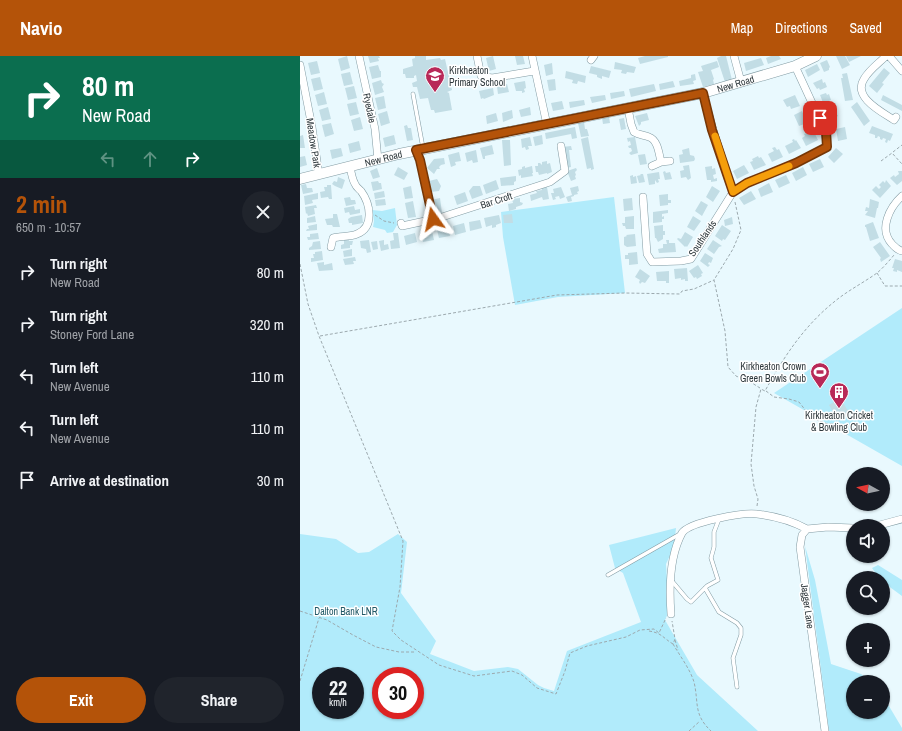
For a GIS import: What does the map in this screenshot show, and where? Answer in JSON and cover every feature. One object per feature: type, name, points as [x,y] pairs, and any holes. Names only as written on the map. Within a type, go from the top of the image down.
[{"type":"street","name":"Ryedale","points":[[359,56],[375,129],[378,160]]},
{"type":"street","points":[[477,56],[482,76],[492,78],[534,71]]},
{"type":"street","points":[[532,56],[534,71],[547,124]]},
{"type":"street","points":[[734,56],[741,82]]},
{"type":"street","name":"New Road","points":[[300,179],[419,150],[703,93],[741,82],[816,56]]},
{"type":"street","points":[[896,116],[894,120],[869,102],[861,91],[864,79],[887,56],[902,71]]},
{"type":"street","points":[[703,93],[712,130],[733,192],[747,183],[796,163],[827,147],[826,131],[800,61]]},
{"type":"street","name":"Meadow Park","points":[[300,65],[319,174]]},
{"type":"street","points":[[628,108],[634,132],[651,138],[656,142],[661,162]]},
{"type":"street","name":"Bar Croft","points":[[401,223],[402,226],[433,219],[550,182],[565,171],[561,146]]},
{"type":"street","points":[[419,150],[433,219]]},
{"type":"street","points":[[652,166],[670,160]]},
{"type":"street","points":[[331,247],[331,236],[357,234],[365,229],[369,222],[369,214],[362,191],[355,185],[350,166]]},
{"type":"street","name":"Southlands","points":[[651,203],[643,200],[647,254],[652,262],[680,261],[691,259],[733,192]]},
{"type":"street","points":[[900,250],[889,241],[885,226],[888,215],[896,202],[902,196]]},
{"type":"street","points":[[671,611],[669,579],[682,533],[687,528],[719,519],[756,513],[792,522],[807,529],[828,527],[846,528]]},
{"type":"street","points":[[890,523],[902,520]]},
{"type":"street","name":"Jagger Lane","points":[[807,529],[802,535],[800,547],[825,731]]},
{"type":"lane","points":[[413,94],[419,150]]},
{"type":"lane","points":[[669,579],[689,602],[692,601],[705,588],[715,582],[718,578],[711,558],[714,547],[714,532],[719,519]]},
{"type":"lane","points":[[608,575],[682,533]]},
{"type":"lane","points":[[705,588],[720,612],[737,623],[741,628],[741,635],[733,658],[738,687]]},
{"type":"path","points":[[881,161],[902,146]]},
{"type":"path","points":[[892,153],[902,164]]},
{"type":"path","points":[[319,336],[557,295],[625,293],[680,294],[682,291],[694,289],[714,280],[733,249],[741,230],[733,192]]},
{"type":"path","points":[[369,214],[372,213],[389,223],[401,223]]},
{"type":"path","points":[[765,391],[800,335],[832,303],[850,289],[877,272],[900,250]]},
{"type":"path","points":[[300,264],[308,304],[319,336],[403,540],[400,587],[392,631],[401,640],[439,665],[474,676],[512,671],[522,675],[536,688],[556,694],[570,653],[588,646],[626,637],[640,630],[654,629],[673,644],[690,672],[694,683],[698,713],[701,720],[710,731]]},
{"type":"path","points":[[877,272],[885,286],[902,286]]},
{"type":"path","points":[[714,280],[725,331],[728,367],[736,376],[752,383],[774,398],[789,399],[799,402],[810,416],[819,421],[828,424],[840,423]]},
{"type":"path","points":[[756,513],[758,499],[754,486],[752,464],[756,406],[761,389]]},
{"type":"path","points":[[300,611],[328,620],[376,647],[399,652],[418,652]]},
{"type":"path","points":[[659,632],[671,611]]},
{"type":"path","points":[[671,611],[678,652]]},
{"type":"path","points":[[300,681],[319,617]]},
{"type":"path","points":[[649,632],[659,632]]},
{"type":"path","points":[[673,644],[675,640]]},
{"type":"path","points":[[689,731],[694,724],[701,720]]},
{"type":"green space","points":[[614,197],[625,293],[558,297],[515,305],[503,237],[501,212]]},
{"type":"green space","points":[[395,208],[397,225],[393,232],[387,233],[385,230],[373,227],[374,221],[372,210],[382,211]]},
{"type":"green space","points":[[902,308],[902,466],[774,393]]},
{"type":"green space","name":"Dalton Bank LNR","points":[[676,528],[674,547],[666,564],[669,611],[665,620],[697,675],[758,731],[300,731],[300,534],[336,539],[358,553],[369,552],[398,534],[407,542],[401,593],[436,641],[430,654],[474,671],[508,667],[518,669],[538,685],[554,691],[567,651],[641,622],[623,573],[615,568],[609,545]]},
{"type":"green space","points":[[805,546],[815,580],[831,664],[862,675],[846,675],[846,719],[890,719],[890,708],[902,728],[902,731],[829,731]]},
{"type":"green space","points":[[878,565],[888,571],[874,571],[872,568]]},
{"type":"green space","points":[[890,572],[902,580],[902,596],[890,587]]},
{"type":"building","points":[[347,56],[350,68],[341,71],[338,59]]},
{"type":"building","points":[[368,56],[379,56],[380,58],[378,58],[379,61],[370,63]]},
{"type":"building","points":[[415,56],[426,56],[426,60],[440,58],[441,60],[445,59],[452,90],[447,92],[449,93],[452,110],[435,113],[434,110],[431,110],[428,98],[420,99],[417,87],[413,87],[412,83],[417,81],[416,75],[414,78],[406,78],[405,74],[403,74],[403,69],[413,66],[412,59],[415,58]]},
{"type":"building","points":[[493,56],[496,69],[489,71],[486,58]]},
{"type":"building","points":[[515,56],[523,56],[525,64],[517,65]]},
{"type":"building","points":[[645,56],[668,57],[640,64],[638,58]]},
{"type":"building","points":[[726,56],[732,80],[725,82],[717,58]]},
{"type":"building","points":[[771,56],[779,56],[781,59],[768,64],[766,58]]},
{"type":"building","points":[[836,56],[845,56],[850,65],[842,69]]},
{"type":"building","points":[[846,56],[861,56],[849,62]]},
{"type":"building","points":[[761,58],[764,65],[746,71],[744,63]]},
{"type":"building","points":[[827,60],[830,67],[829,70],[824,72],[820,63]]},
{"type":"building","points":[[317,61],[320,73],[311,75],[308,63]]},
{"type":"building","points":[[717,61],[719,67],[711,70],[714,84],[703,87],[698,72],[703,71],[701,66]]},
{"type":"building","points":[[615,62],[636,67],[634,73],[621,73],[622,70],[614,69]]},
{"type":"building","points":[[552,63],[553,74],[546,76],[544,65]]},
{"type":"building","points":[[817,64],[820,70],[808,77],[805,70]]},
{"type":"building","points":[[378,65],[381,71],[381,77],[372,79],[369,67]]},
{"type":"building","points":[[591,66],[611,71],[609,78],[602,76],[602,79],[597,77],[597,75],[589,73]]},
{"type":"building","points":[[884,68],[890,73],[882,83],[884,84],[877,93],[869,86]]},
{"type":"building","points":[[566,71],[586,76],[585,83],[578,81],[577,84],[572,83],[573,80],[565,78]]},
{"type":"building","points":[[350,72],[353,84],[344,86],[341,74]]},
{"type":"building","points":[[847,73],[853,100],[845,101],[841,78],[843,78],[842,74]]},
{"type":"building","points":[[695,74],[696,80],[693,81],[694,84],[680,86],[679,81],[691,78],[691,75]]},
{"type":"building","points":[[320,77],[323,89],[314,91],[311,79]]},
{"type":"building","points":[[555,79],[556,90],[549,91],[547,80]]},
{"type":"building","points":[[822,79],[823,83],[825,82],[827,87],[820,90],[819,88],[817,89],[813,83]]},
{"type":"building","points":[[381,80],[384,84],[382,87],[384,92],[375,95],[372,83]]},
{"type":"building","points":[[525,81],[525,92],[522,93],[522,91],[516,91],[514,83]]},
{"type":"building","points":[[673,81],[675,87],[660,90],[659,84]]},
{"type":"building","points":[[507,84],[509,92],[498,94],[497,87]]},
{"type":"building","points":[[654,84],[656,91],[631,97],[629,89]]},
{"type":"building","points":[[354,86],[357,98],[348,100],[345,88]]},
{"type":"building","points":[[493,88],[494,95],[481,99],[479,91]]},
{"type":"building","points":[[624,91],[625,96],[611,99],[610,93]]},
{"type":"building","points":[[324,92],[327,104],[318,106],[315,95]]},
{"type":"building","points":[[826,93],[827,95],[829,94],[831,100],[829,101],[830,103],[824,105],[820,95]]},
{"type":"building","points":[[605,95],[606,100],[592,103],[590,97]]},
{"type":"building","points":[[795,95],[800,106],[791,109],[790,106],[787,107],[783,100]]},
{"type":"building","points":[[883,95],[902,105],[902,111],[881,100]]},
{"type":"building","points":[[384,96],[386,108],[378,110],[375,98]]},
{"type":"building","points":[[584,100],[585,105],[570,108],[569,102]]},
{"type":"building","points":[[562,101],[564,109],[553,111],[551,103]]},
{"type":"building","points":[[356,102],[359,114],[350,116],[347,104]]},
{"type":"building","points":[[857,102],[870,121],[864,126],[851,107]]},
{"type":"building","points":[[328,107],[331,119],[322,121],[319,110]]},
{"type":"building","points":[[530,107],[531,115],[521,117],[519,110]]},
{"type":"building","points":[[832,108],[834,114],[836,113],[838,116],[836,117],[837,121],[834,123],[827,111]]},
{"type":"building","points":[[512,110],[513,118],[503,122],[502,113]]},
{"type":"building","points":[[387,111],[390,123],[381,126],[378,114]]},
{"type":"building","points":[[802,111],[807,123],[799,126],[794,115]]},
{"type":"building","points":[[496,113],[498,121],[487,124],[486,116]]},
{"type":"building","points":[[647,113],[649,120],[641,122],[639,126],[635,116]]},
{"type":"building","points":[[360,117],[363,129],[354,131],[351,120]]},
{"type":"building","points":[[609,117],[610,123],[603,124],[602,118]]},
{"type":"building","points":[[624,118],[626,129],[621,130],[619,119]]},
{"type":"building","points":[[584,122],[585,129],[587,129],[589,136],[581,137],[578,123]]},
{"type":"building","points":[[331,123],[334,134],[325,137],[322,125]]},
{"type":"building","points":[[407,125],[408,128],[411,128],[413,140],[407,141],[404,126]]},
{"type":"building","points":[[872,126],[893,134],[890,141],[888,140],[887,143],[885,142],[886,139],[883,138],[882,140],[878,136],[875,138],[875,135],[869,133]]},
{"type":"building","points":[[575,127],[577,138],[572,139],[571,134],[546,139],[545,133]]},
{"type":"building","points":[[845,127],[847,139],[838,141],[836,129]]},
{"type":"building","points":[[814,132],[818,140],[806,146],[802,138],[805,136],[804,134],[807,133],[808,135]]},
{"type":"building","points":[[303,135],[305,148],[300,148],[300,136]]},
{"type":"building","points":[[394,135],[396,144],[385,147],[383,138]]},
{"type":"building","points":[[542,135],[543,144],[535,146],[533,137]]},
{"type":"building","points":[[530,137],[532,146],[528,146],[529,149],[526,150],[525,147],[522,148],[521,139]]},
{"type":"building","points":[[588,137],[594,169],[591,170],[591,168],[587,169],[581,139]]},
{"type":"building","points":[[635,137],[638,153],[631,155],[629,153],[632,151],[631,148],[628,146],[631,145],[627,138]]},
{"type":"building","points":[[794,139],[801,148],[789,154],[785,146],[793,142],[792,140]]},
{"type":"building","points":[[502,140],[510,140],[511,165],[504,166]]},
{"type":"building","points":[[359,141],[361,150],[350,153],[348,144]]},
{"type":"building","points":[[492,145],[494,154],[485,156],[485,159],[483,159],[480,148]]},
{"type":"building","points":[[571,146],[572,150],[569,150],[571,167],[566,168],[562,147]]},
{"type":"building","points":[[775,147],[777,150],[779,149],[783,157],[772,162],[768,154],[774,151],[772,148]]},
{"type":"building","points":[[341,148],[343,156],[332,159],[330,150]]},
{"type":"building","points":[[689,148],[690,155],[694,156],[694,161],[680,163],[679,155],[683,154],[682,150]]},
{"type":"building","points":[[836,148],[843,154],[834,163],[828,157]]},
{"type":"building","points":[[476,150],[478,162],[473,163],[472,160],[467,162],[465,153]]},
{"type":"building","points":[[459,152],[461,161],[455,162],[456,165],[451,167],[448,155]]},
{"type":"building","points":[[645,154],[647,164],[640,165],[638,155]]},
{"type":"building","points":[[305,156],[307,165],[300,167],[300,157]]},
{"type":"building","points":[[758,156],[759,158],[761,157],[766,165],[754,170],[750,162]]},
{"type":"building","points":[[444,158],[445,164],[441,165],[439,167],[440,169],[437,169],[434,174],[427,168],[434,159]]},
{"type":"building","points":[[820,159],[824,167],[813,172],[809,164]]},
{"type":"building","points":[[547,161],[547,164],[550,163],[552,172],[539,175],[538,172],[536,172],[535,166],[538,166],[538,163],[542,165],[542,162]]},
{"type":"building","points":[[689,165],[691,178],[688,180],[686,177],[681,178],[680,171],[684,170],[683,166]]},
{"type":"building","points":[[744,165],[749,173],[737,179],[733,171]]},
{"type":"building","points":[[525,166],[525,168],[532,166],[533,176],[521,178],[521,175],[519,176],[518,170]]},
{"type":"building","points":[[712,166],[712,169],[715,168],[716,174],[713,175],[714,179],[717,178],[717,181],[711,182],[711,180],[707,180],[705,167]]},
{"type":"building","points":[[398,167],[408,173],[404,180],[394,175]]},
{"type":"building","points":[[803,167],[807,175],[796,181],[792,173]]},
{"type":"building","points":[[377,168],[380,177],[373,179],[370,171]]},
{"type":"building","points":[[576,168],[576,179],[571,181],[567,171]]},
{"type":"building","points":[[665,171],[666,173],[670,172],[672,179],[665,180],[663,172]]},
{"type":"building","points":[[898,171],[902,171],[902,181],[897,185],[890,178],[899,174]]},
{"type":"building","points":[[659,172],[659,182],[657,183],[655,180],[655,184],[649,185],[647,174]]},
{"type":"building","points":[[640,174],[643,174],[645,182],[639,183],[637,176],[641,175]]},
{"type":"building","points":[[633,175],[633,177],[636,176],[637,183],[631,184],[630,176]]},
{"type":"building","points":[[786,175],[790,183],[779,188],[775,180]]},
{"type":"building","points":[[516,176],[514,185],[501,186],[500,178]]},
{"type":"building","points":[[338,177],[345,180],[342,189],[332,184],[334,181],[337,182]]},
{"type":"building","points":[[437,179],[441,186],[439,191],[431,192],[429,181]]},
{"type":"building","points":[[496,180],[499,189],[486,194],[483,185]]},
{"type":"building","points":[[886,180],[891,186],[880,198],[872,190],[876,186],[879,189],[881,187],[879,185],[883,181],[885,183]]},
{"type":"building","points":[[378,181],[381,183],[382,189],[373,191],[371,182]]},
{"type":"building","points":[[769,183],[773,192],[761,197],[758,189]]},
{"type":"building","points":[[306,184],[307,188],[312,188],[313,192],[303,194],[301,185]]},
{"type":"building","points":[[327,185],[331,185],[332,199],[329,199],[328,197],[321,198],[320,192],[325,191],[324,187],[327,187]]},
{"type":"building","points":[[411,186],[413,198],[405,199],[403,188]]},
{"type":"building","points":[[473,186],[480,186],[483,195],[472,199],[469,191]]},
{"type":"building","points":[[578,186],[578,194],[571,197],[572,201],[568,202],[566,197],[572,195],[570,188]]},
{"type":"building","points":[[712,186],[720,191],[713,202],[706,197]]},
{"type":"building","points":[[547,187],[549,199],[543,200],[542,197],[531,201],[530,195],[537,193],[536,191],[542,190],[541,188]]},
{"type":"building","points":[[561,187],[565,197],[560,199],[559,196],[555,197],[556,199],[553,200],[551,193],[554,193],[553,189]]},
{"type":"building","points":[[384,191],[385,197],[375,199],[374,193]]},
{"type":"building","points":[[751,191],[756,199],[744,205],[739,198]]},
{"type":"building","points":[[465,192],[468,201],[457,205],[454,196]]},
{"type":"building","points":[[318,193],[318,199],[312,200],[313,203],[305,205],[304,196]]},
{"type":"building","points":[[668,194],[668,200],[671,200],[671,203],[660,206],[659,195]]},
{"type":"building","points":[[350,197],[351,200],[355,200],[356,204],[346,206],[344,198]]},
{"type":"building","points":[[440,198],[442,213],[434,214],[431,200]]},
{"type":"building","points":[[520,198],[520,202],[523,203],[522,205],[509,211],[508,204],[513,203],[512,199]]},
{"type":"building","points":[[632,198],[633,210],[624,211],[623,199]]},
{"type":"building","points":[[385,199],[386,205],[376,206],[375,200]]},
{"type":"building","points":[[870,199],[879,202],[875,218],[865,215],[868,211],[865,211],[866,207],[869,208]]},
{"type":"building","points":[[413,201],[416,217],[408,218],[405,203]]},
{"type":"building","points":[[701,201],[708,205],[702,216],[695,211]]},
{"type":"building","points":[[316,205],[317,208],[314,208],[315,214],[308,216],[307,213],[306,214],[305,207]]},
{"type":"building","points":[[354,206],[355,210],[360,209],[360,213],[350,215],[349,212],[345,213],[344,208]]},
{"type":"building","points":[[668,210],[668,213],[662,214],[664,219],[662,219],[662,222],[653,223],[653,212]]},
{"type":"building","points":[[333,214],[337,214],[340,227],[327,225],[325,219],[333,218]]},
{"type":"building","points":[[512,214],[513,223],[504,223],[503,215]]},
{"type":"building","points":[[362,215],[363,223],[352,225],[352,223],[349,223],[348,219],[351,217]]},
{"type":"building","points":[[499,215],[501,223],[496,225],[496,227],[492,228],[492,225],[486,227],[484,218]]},
{"type":"building","points":[[315,216],[316,222],[307,223],[307,218]]},
{"type":"building","points":[[634,216],[634,229],[626,229],[622,223],[625,223],[625,217]]},
{"type":"building","points":[[693,216],[701,221],[694,231],[687,227]]},
{"type":"building","points":[[732,217],[733,224],[725,226],[724,220]]},
{"type":"building","points":[[480,220],[482,228],[470,231],[469,222]]},
{"type":"building","points":[[873,222],[879,238],[870,241],[865,225]]},
{"type":"building","points":[[464,223],[466,232],[455,235],[453,226]]},
{"type":"building","points":[[317,224],[317,230],[306,231],[309,229],[308,226]]},
{"type":"building","points":[[663,225],[665,235],[663,235],[663,239],[658,242],[655,238],[654,226]]},
{"type":"building","points":[[722,225],[731,231],[725,240],[723,239],[722,241],[715,236]]},
{"type":"building","points":[[448,227],[450,236],[439,238],[437,230]]},
{"type":"building","points":[[432,231],[434,240],[423,242],[421,234]]},
{"type":"building","points":[[685,232],[693,237],[687,247],[685,247],[677,239],[681,239]]},
{"type":"building","points":[[318,233],[319,239],[308,240],[307,237],[310,237],[310,234]]},
{"type":"building","points":[[393,233],[398,233],[400,248],[391,249],[390,241],[394,240]]},
{"type":"building","points":[[415,233],[417,242],[406,245],[404,236]]},
{"type":"building","points":[[635,234],[636,246],[627,247],[624,245],[624,237],[627,236],[626,235]]},
{"type":"building","points":[[349,239],[349,241],[353,241],[350,248],[341,249],[341,245],[344,244],[344,240]]},
{"type":"building","points":[[369,240],[371,252],[367,253],[366,249],[361,248],[360,241]]},
{"type":"building","points":[[384,240],[384,245],[388,244],[389,249],[381,251],[379,241]]},
{"type":"building","points":[[666,240],[669,240],[669,243],[675,243],[676,252],[659,253],[658,249],[663,248],[663,244],[667,244]]},
{"type":"building","points":[[713,240],[722,246],[719,247],[714,254],[707,249]]},
{"type":"building","points":[[320,241],[321,249],[309,250],[313,242]]},
{"type":"building","points":[[377,241],[378,249],[373,250],[371,242]]},
{"type":"building","points":[[880,242],[890,256],[881,262],[881,258],[873,247]]},
{"type":"building","points":[[352,249],[352,256],[344,257],[343,251]]},
{"type":"building","points":[[322,251],[323,260],[311,262],[311,258],[314,258],[313,254],[315,254],[315,252]]},
{"type":"building","points":[[637,252],[638,264],[629,265],[629,259],[625,259],[625,255],[628,255],[628,253]]},
{"type":"building","points":[[705,253],[713,258],[711,263],[709,262],[708,264],[710,265],[708,267],[700,261]]},
{"type":"building","points":[[355,257],[356,261],[353,261],[354,264],[345,265],[343,259]]},
{"type":"building","points":[[895,259],[902,261],[902,272],[897,270],[897,272],[893,271],[894,268],[892,268]]},
{"type":"building","points":[[324,262],[324,265],[332,263],[333,270],[319,271],[317,263]]},
{"type":"building","points":[[698,265],[703,273],[701,274],[702,276],[697,279],[696,277],[694,278],[689,271]]},
{"type":"building","points":[[687,268],[688,281],[685,281],[685,279],[681,280],[681,278],[675,279],[674,269]]},
{"type":"building","points":[[640,269],[650,276],[645,283],[642,282],[640,284],[640,280],[635,277]]},
{"type":"building","points":[[669,271],[669,283],[666,283],[666,281],[657,281],[656,272]]},
{"type":"building","name":"Kirkheaton Cricket & Bowling Club","points":[[840,398],[850,414],[838,421],[829,405]]},
{"type":"slow traffic","points":[[715,136],[733,192],[747,183],[789,166]]},
{"type":"place","name":"Kirkheaton Primary School","points":[[435,93]]},
{"type":"place","name":"Kirkheaton Crown Green Bowls Club","points":[[820,389]]},
{"type":"place","name":"Kirkheaton Cricket & Bowling Club","points":[[839,409]]},
{"type":"route","points":[[433,219],[420,160],[416,150],[703,93],[712,130],[733,192],[747,183],[796,163],[827,147],[826,131],[820,118]]}]
